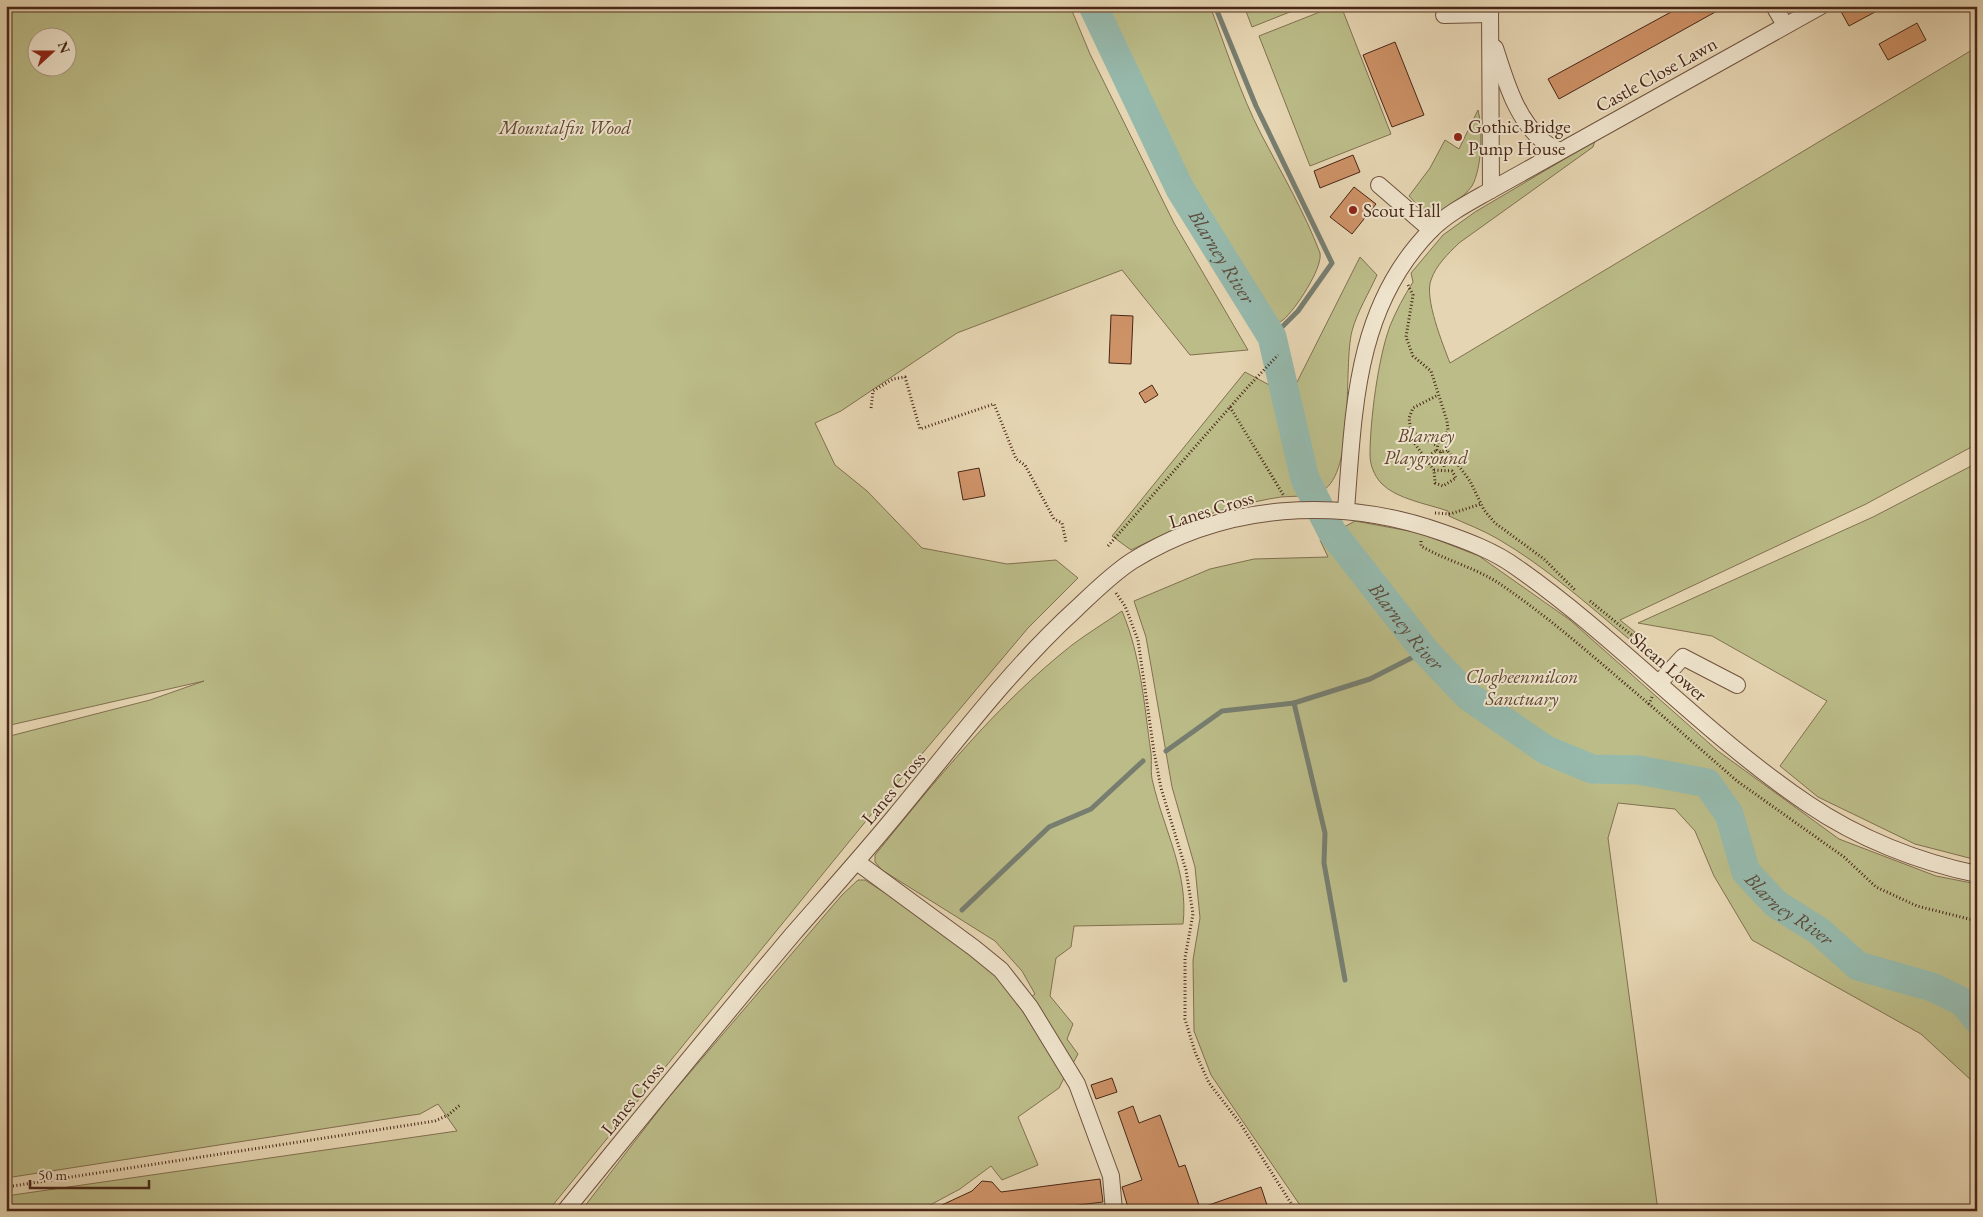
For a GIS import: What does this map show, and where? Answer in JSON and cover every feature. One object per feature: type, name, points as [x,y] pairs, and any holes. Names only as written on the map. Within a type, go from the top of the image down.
[{"type":"street","points":[[1774,6],[1785,25]]},
{"type":"street","name":"Castle Close Lawn","points":[[1346,510],[1356,403],[1364,352],[1383,296],[1398,271],[1432,230],[1454,212],[1491,190],[1820,6]]},
{"type":"street","points":[[1444,15],[1490,10],[1491,190]]},
{"type":"street","points":[[1490,31],[1506,81],[1523,117],[1542,141],[1560,151]]},
{"type":"street","points":[[1379,185],[1432,230]]},
{"type":"street","name":"Castle Close Lawn","points":[[1349,474],[1355,490],[1365,507],[1378,515]]},
{"type":"street","name":"Lanes Cross","points":[[566,1211],[795,932],[857,862],[1047,635],[1108,580],[1133,561],[1184,534],[1289,504],[1329,509]]},
{"type":"street","name":"Shean Lower","points":[[1329,509],[1378,515],[1423,526],[1467,541],[1512,564],[1586,622],[1736,749],[1809,805],[1859,833],[1907,854],[1977,874]]},
{"type":"street","points":[[1659,683],[1683,657],[1737,685]]},
{"type":"street","points":[[857,862],[1001,970],[1030,1007],[1077,1084],[1111,1176],[1114,1211]]},
{"type":"path","points":[[1398,271],[1413,295],[1406,337],[1409,349],[1413,356],[1431,371],[1447,421],[1448,430],[1444,439],[1438,449],[1426,458]]},
{"type":"path","points":[[1108,546],[1278,355]]},
{"type":"path","points":[[871,408],[873,391],[893,379],[905,377],[920,429],[994,404],[1016,459],[1025,465],[1054,519],[1062,523],[1066,542]]},
{"type":"path","points":[[1434,470],[1445,469],[1452,471],[1456,478],[1443,486],[1435,483],[1434,470],[1407,433],[1410,431],[1409,418],[1413,408],[1438,395]]},
{"type":"path","points":[[1230,407],[1289,504]]},
{"type":"path","points":[[1410,431],[1438,449],[1447,450]]},
{"type":"path","points":[[1444,439],[1447,450],[1470,481],[1481,504],[1495,522],[1544,559],[1582,595]]},
{"type":"path","points":[[1438,449],[1445,469]]},
{"type":"path","points":[[1430,512],[1450,514],[1481,504]]},
{"type":"path","points":[[1420,533],[1421,546],[1470,567],[1496,582],[1541,614],[1649,704],[1737,781],[1844,857],[1876,887],[1917,906],[1977,921]]},
{"type":"path","points":[[1108,580],[1125,606],[1138,640],[1161,788],[1186,870],[1193,914],[1185,958],[1184,1019],[1195,1052],[1209,1083],[1240,1123],[1296,1211]]},
{"type":"path","points":[[1589,601],[1673,668]]},
{"type":"path","points":[[1649,704],[1659,683]]},
{"type":"path","points":[[6,1187],[435,1121],[448,1115],[460,1105]]},
{"type":"green space","name":"Mountalfin Wood","points":[[6,6],[1070,6],[1090,54],[1174,223],[1248,350],[1190,355],[1122,270],[957,333],[841,411],[815,423],[835,465],[867,491],[922,548],[1007,564],[1056,560],[1078,578],[1028,628],[879,805],[548,1211],[6,1211],[6,1196],[457,1131],[438,1104],[420,1114],[6,1178],[6,737],[150,700],[204,681],[6,726]]},
{"type":"green space","points":[[1099,6],[1210,6],[1253,118],[1300,207],[1320,253],[1320,260],[1313,278],[1294,307],[1282,321],[1272,325],[1267,322],[1168,150],[1143,95],[1111,41]]},
{"type":"green space","points":[[1244,6],[1305,6],[1252,27]]},
{"type":"green space","points":[[1335,6],[1341,6],[1391,134],[1310,166],[1259,36]]},
{"type":"green space","name":"Blarney Playground","points":[[1977,47],[1977,444],[1866,504],[1620,620],[1635,632],[1629,639],[1566,586],[1516,550],[1498,539],[1449,516],[1448,511],[1395,493],[1381,483],[1373,470],[1370,441],[1373,408],[1386,339],[1403,298],[1413,282],[1411,273],[1443,235],[1475,212],[1595,141],[1593,147],[1459,243],[1436,269],[1431,280],[1430,298],[1435,322],[1450,363]]},
{"type":"green space","points":[[1478,110],[1481,127],[1481,148],[1478,169],[1472,186],[1458,200],[1429,218],[1409,196],[1430,168],[1445,140],[1459,149]]},
{"type":"green space","points":[[1360,257],[1377,275],[1352,331],[1344,441],[1340,463],[1333,480],[1322,491],[1313,494],[1270,499],[1209,514],[1131,550],[1112,536],[1245,372],[1290,396]]},
{"type":"green space","points":[[1977,463],[1977,860],[1915,844],[1818,797],[1780,766],[1827,701],[1712,636],[1638,623],[1873,517]]},
{"type":"green space","name":"Clogheenmilcon Sanctuary","points":[[1355,521],[1420,533],[1479,556],[1570,620],[1718,751],[1839,839],[1936,876],[1977,884],[1977,1090],[1971,1080],[1921,1034],[1752,940],[1714,876],[1695,831],[1675,809],[1618,803],[1608,838],[1658,1211],[1304,1211],[1211,1075],[1194,1031],[1193,960],[1200,918],[1195,867],[1172,787],[1146,637],[1134,601],[1210,569],[1254,559],[1328,557],[1320,540]]},
{"type":"green space","points":[[1122,611],[1138,663],[1151,753],[1152,779],[1179,870],[1184,906],[1183,924],[1074,926],[1071,947],[1056,958],[1050,996],[1073,1024],[1067,1039],[1078,1054],[1072,1065],[1031,997],[1035,994],[1022,971],[995,941],[882,870],[875,862],[875,855],[968,744],[1018,692],[1072,645]]},
{"type":"green space","points":[[858,880],[865,880],[893,898],[999,974],[1065,1076],[1059,1088],[1018,1117],[1038,1165],[1002,1180],[991,1166],[960,1189],[919,1211],[581,1211],[669,1097],[842,895]]},
{"type":"building","points":[[1682,6],[1726,6],[1559,99],[1548,79]]},
{"type":"building","points":[[1838,6],[1886,6],[1849,26]]},
{"type":"building","points":[[1917,23],[1926,40],[1888,60],[1879,44]]},
{"type":"building","points":[[1395,42],[1424,115],[1392,127],[1363,55]]},
{"type":"building","points":[[1353,155],[1360,172],[1320,188],[1314,171]]},
{"type":"building","name":"Scout Hall","points":[[1354,187],[1376,204],[1352,234],[1330,217]]},
{"type":"building","points":[[1111,315],[1133,316],[1131,364],[1109,363]]},
{"type":"building","points":[[1152,385],[1158,395],[1145,403],[1139,393]]},
{"type":"building","points":[[979,468],[985,496],[963,500],[958,472]]},
{"type":"building","points":[[1112,1078],[1117,1092],[1096,1099],[1091,1085]]},
{"type":"building","points":[[1133,1106],[1139,1123],[1160,1115],[1179,1167],[1185,1165],[1200,1208],[1261,1187],[1269,1211],[1129,1211],[1122,1187],[1142,1180],[1118,1112]]},
{"type":"building","points":[[1100,1179],[1103,1202],[1029,1211],[1005,1211],[1004,1205],[988,1209],[929,1211],[972,1191],[982,1181],[992,1182],[1001,1192]]},
{"type":"waterway","name":"Blarney River","points":[[1093,6],[1180,189],[1272,337],[1305,479],[1332,532],[1425,651],[1468,696],[1546,750],[1592,769],[1639,770],[1707,783],[1729,814],[1746,872],[1776,904],[1819,931],[1858,966],[1932,987],[1963,1002],[1977,1019]]},
{"type":"waterway","points":[[1215,6],[1256,106],[1332,263],[1298,311],[1272,337]]},
{"type":"waterway","points":[[1166,751],[1222,711],[1294,703],[1370,679],[1425,651]]},
{"type":"waterway","points":[[1294,703],[1325,833],[1324,863],[1345,980]]},
{"type":"waterway","points":[[962,910],[1049,827],[1091,809],[1143,761]]},
{"type":"waterway","points":[[1963,1002],[1977,1006]]},
{"type":"place","name":"Gothic Bridge Pump House","points":[[1458,137]]},
{"type":"place","name":"Scout Hall","points":[[1353,210]]}]
